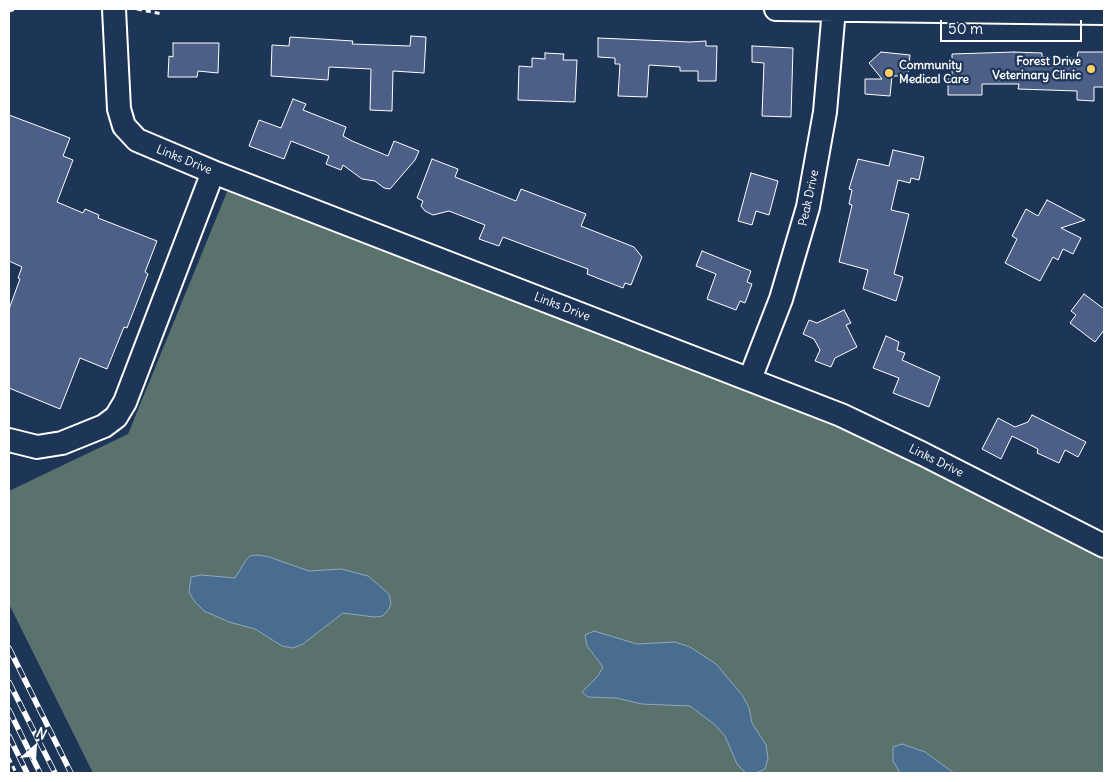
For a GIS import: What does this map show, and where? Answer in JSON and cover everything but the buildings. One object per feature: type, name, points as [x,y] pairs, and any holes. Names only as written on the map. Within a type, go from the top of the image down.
[{"type":"street","name":"Links Drive","points":[[114,9],[116,88],[124,126],[137,140],[213,172],[750,379],[841,416],[923,454],[1104,546]]},
{"type":"street","points":[[776,9],[1104,13]]},
{"type":"street","name":"Peak Drive","points":[[750,379],[782,298],[808,207],[825,112],[834,9]]},
{"type":"street","points":[[9,440],[36,447],[62,443],[104,426],[116,417],[125,402],[213,172]]},
{"type":"path","points":[[9,11],[16,9]]},
{"type":"path","points":[[137,9],[162,14]]},
{"type":"path","points":[[9,758],[16,773]]},
{"type":"green space","points":[[229,187],[929,461],[1104,555],[1104,773],[93,773],[9,604],[9,491],[128,434]]},
{"type":"water","points":[[250,556],[269,557],[309,571],[341,569],[368,576],[389,594],[391,603],[389,609],[383,616],[374,617],[343,613],[303,644],[293,648],[282,646],[255,629],[229,622],[204,611],[195,602],[189,592],[191,577],[201,575],[235,578],[246,560]]},
{"type":"water","points":[[594,631],[637,644],[675,642],[690,647],[716,664],[743,696],[749,708],[752,723],[766,745],[768,758],[765,769],[756,773],[746,773],[737,764],[725,736],[714,724],[690,706],[642,704],[616,698],[588,697],[582,692],[598,676],[603,667],[587,646],[585,635]]},
{"type":"water","points":[[902,744],[925,752],[954,773],[900,773],[893,761],[893,747]]},
{"type":"railway","points":[[9,648],[71,773]]},
{"type":"railway","points":[[9,682],[55,773]]},
{"type":"railway","points":[[9,710],[40,773]]},
{"type":"railway","points":[[9,736],[27,773]]},
{"type":"place","name":"Forest Drive Veterinary Clinic","points":[[1091,69]]},
{"type":"place","name":"Community Medical Care","points":[[889,73]]}]
